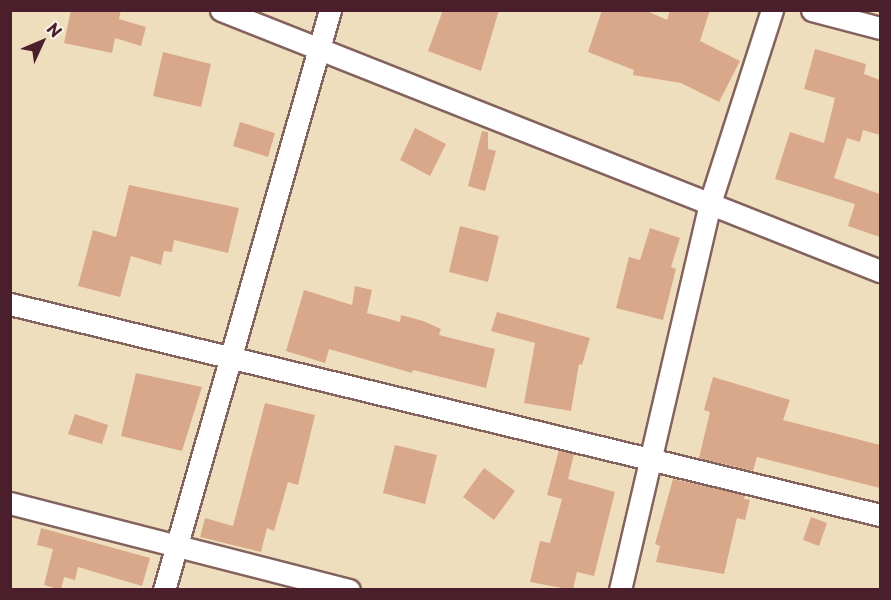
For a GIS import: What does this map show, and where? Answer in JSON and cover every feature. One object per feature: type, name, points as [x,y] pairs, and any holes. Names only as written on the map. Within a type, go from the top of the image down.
[{"type":"street","points":[[220,10],[880,271]]},
{"type":"street","points":[[164,590],[228,356],[330,10]]},
{"type":"street","points":[[620,590],[653,461],[710,204],[772,10]]},
{"type":"street","points":[[812,10],[880,28]]},
{"type":"street","points":[[10,304],[880,515]]},
{"type":"street","points":[[10,502],[349,590]]},
{"type":"building","points":[[71,10],[121,10],[119,19],[146,27],[141,46],[115,38],[112,53],[64,43]]},
{"type":"building","points":[[443,10],[499,10],[481,71],[428,51]]},
{"type":"building","points":[[602,10],[645,10],[667,20],[670,10],[710,10],[700,41],[740,61],[719,102],[681,83],[633,75],[634,70],[588,52]]},
{"type":"building","points":[[815,49],[866,64],[864,74],[880,80],[880,135],[863,130],[860,142],[847,138],[834,178],[880,194],[880,237],[848,226],[855,204],[775,179],[790,132],[824,143],[835,98],[804,89]]},
{"type":"building","points":[[163,52],[211,64],[201,107],[153,96]]},
{"type":"building","points":[[240,122],[275,133],[268,157],[233,146]]},
{"type":"building","points":[[415,128],[446,144],[430,176],[400,160]]},
{"type":"building","points":[[482,131],[488,132],[488,149],[496,151],[485,191],[468,186]]},
{"type":"building","points":[[129,185],[239,208],[228,253],[174,240],[172,252],[164,251],[161,265],[131,256],[120,297],[78,286],[93,230],[116,237]]},
{"type":"building","points":[[460,226],[499,236],[488,282],[449,272]]},
{"type":"building","points":[[650,228],[680,238],[671,267],[676,269],[663,320],[616,308],[629,257],[640,260]]},
{"type":"building","points":[[355,286],[372,290],[367,313],[400,322],[401,315],[423,321],[441,329],[439,335],[495,349],[486,388],[413,370],[412,373],[329,349],[325,363],[286,351],[304,290],[352,305]]},
{"type":"building","points":[[497,312],[590,338],[582,365],[579,364],[571,411],[524,403],[535,343],[491,331]]},
{"type":"building","points":[[136,373],[202,387],[182,451],[121,436]]},
{"type":"building","points":[[713,377],[790,400],[783,420],[880,445],[880,488],[757,457],[753,471],[699,458],[710,412],[704,410]]},
{"type":"building","points":[[265,403],[315,415],[298,485],[288,482],[274,531],[267,528],[261,552],[200,537],[205,518],[233,526]]},
{"type":"building","points":[[75,414],[108,425],[102,444],[68,434]]},
{"type":"building","points":[[395,445],[437,455],[425,504],[383,493]]},
{"type":"building","points":[[559,450],[574,454],[568,479],[615,492],[594,576],[577,572],[573,590],[530,582],[540,541],[550,543],[562,499],[547,495]]},
{"type":"building","points":[[484,468],[515,491],[494,520],[463,497]]},
{"type":"building","points":[[673,479],[745,495],[744,499],[750,500],[745,520],[737,518],[724,574],[656,562],[660,546],[655,544]]},
{"type":"building","points":[[811,517],[827,523],[819,546],[803,540]]},
{"type":"building","points":[[41,528],[150,558],[142,586],[78,567],[75,580],[64,577],[61,590],[44,585],[53,549],[37,545]]}]
